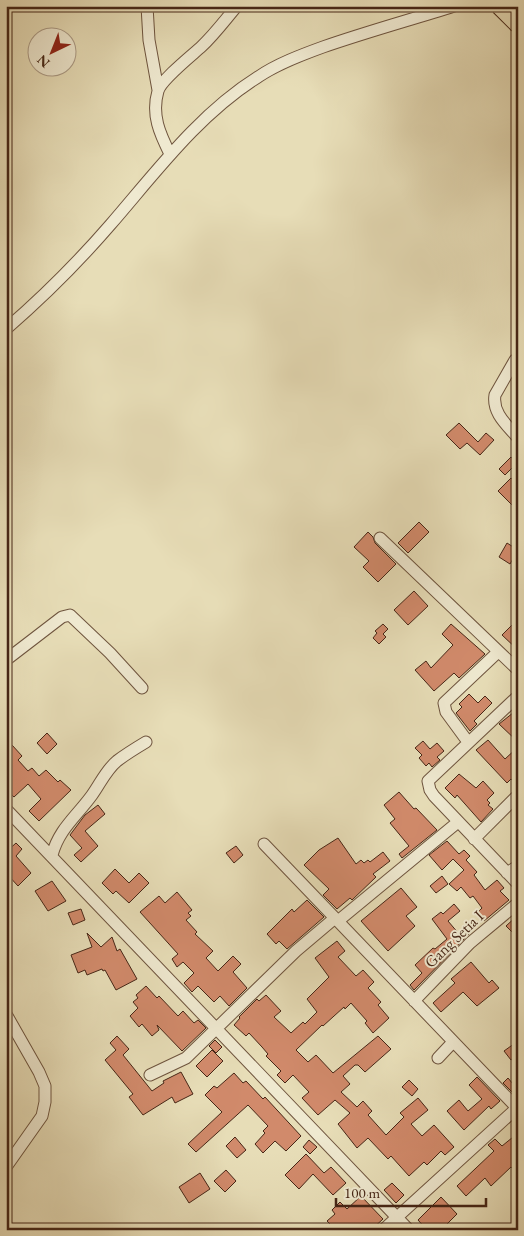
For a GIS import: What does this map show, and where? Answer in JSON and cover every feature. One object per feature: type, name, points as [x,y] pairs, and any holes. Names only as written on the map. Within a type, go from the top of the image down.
[{"type":"main road","points":[[501,6],[518,23]]},
{"type":"street","points":[[147,6],[149,40],[158,90],[155,115],[158,129],[170,154]]},
{"type":"street","points":[[158,90],[174,70],[203,45],[237,6]]},
{"type":"street","points":[[6,329],[44,295],[109,226],[170,154],[229,98],[259,75],[302,55],[454,6]]},
{"type":"street","points":[[515,360],[494,395],[494,408],[518,438]]},
{"type":"street","points":[[380,538],[518,670]]},
{"type":"street","points":[[6,660],[62,617],[70,615],[110,652],[142,688]]},
{"type":"street","points":[[468,742],[446,712],[444,703],[498,652]]},
{"type":"street","points":[[518,696],[428,781],[434,796],[518,884]]},
{"type":"street","points":[[52,855],[55,842],[64,827],[88,801],[110,768],[146,742]]},
{"type":"street","points":[[474,839],[518,795]]},
{"type":"street","points":[[6,808],[408,1230]]},
{"type":"street","points":[[150,1075],[186,1058],[296,951],[458,822]]},
{"type":"street","points":[[264,844],[517,1108],[396,1216],[383,1230]]},
{"type":"street","points":[[507,873],[518,866]]},
{"type":"street","name":"Gang Setia I","points":[[414,1001],[470,943],[518,902]]},
{"type":"street","points":[[6,1014],[39,1072],[44,1086],[45,1102],[42,1116],[6,1167]]},
{"type":"street","points":[[438,1058],[453,1042]]},
{"type":"building","points":[[459,423],[478,442],[486,433],[494,440],[480,455],[467,443],[460,449],[446,435]]},
{"type":"building","points":[[511,457],[517,463],[505,475],[499,469]]},
{"type":"building","points":[[511,478],[518,484],[518,511],[498,491]]},
{"type":"building","points":[[419,522],[429,532],[408,553],[398,543]]},
{"type":"building","points":[[368,532],[373,537],[375,543],[396,564],[378,582],[363,567],[369,561],[354,547]]},
{"type":"building","points":[[507,543],[518,550],[510,564],[499,557]]},
{"type":"building","points":[[414,591],[428,606],[408,625],[394,610]]},
{"type":"building","points":[[518,619],[518,650],[502,635]]},
{"type":"building","points":[[383,624],[388,629],[383,634],[386,637],[379,644],[373,638],[377,633],[375,631]]},
{"type":"building","points":[[451,624],[485,654],[459,678],[454,673],[434,691],[415,670],[426,661],[431,668],[453,645],[442,634]]},
{"type":"building","points":[[469,694],[478,703],[485,696],[492,703],[474,721],[477,724],[470,731],[456,713],[462,707],[459,704]]},
{"type":"building","points":[[518,709],[518,742],[499,724]]},
{"type":"building","points":[[47,733],[57,744],[47,754],[37,743]]},
{"type":"building","points":[[488,740],[505,759],[518,747],[518,786],[511,779],[507,783],[476,750]]},
{"type":"building","points":[[423,741],[430,749],[437,743],[444,751],[437,757],[440,760],[432,767],[429,763],[426,766],[419,758],[422,755],[415,748]]},
{"type":"building","points":[[12,745],[22,756],[18,760],[28,771],[32,768],[39,776],[46,770],[58,782],[60,780],[71,790],[39,821],[29,811],[41,799],[28,784],[14,797],[6,790],[6,750]]},
{"type":"building","points":[[459,774],[476,788],[483,781],[494,793],[487,800],[490,803],[488,805],[493,809],[481,822],[457,795],[455,798],[445,788]]},
{"type":"building","points":[[399,792],[437,830],[402,858],[399,854],[409,846],[390,823],[395,819],[384,805]]},
{"type":"building","points":[[98,805],[105,814],[85,831],[98,846],[81,862],[74,855],[82,848],[70,835],[85,815]]},
{"type":"building","points":[[338,838],[356,864],[361,860],[364,863],[368,860],[370,862],[383,852],[390,861],[373,874],[376,877],[352,900],[350,898],[337,909],[323,895],[329,889],[304,865],[319,850]]},
{"type":"building","points":[[447,841],[459,854],[464,850],[470,856],[466,860],[477,872],[474,875],[485,890],[497,880],[504,888],[500,891],[509,900],[484,921],[477,913],[482,908],[473,896],[470,898],[461,887],[457,891],[449,884],[464,870],[453,859],[442,870],[429,855]]},
{"type":"building","points":[[16,843],[22,849],[16,856],[31,873],[18,886],[7,874],[11,870],[6,865],[6,852]]},
{"type":"building","points":[[236,846],[243,855],[234,863],[226,853]]},
{"type":"building","points":[[115,869],[129,883],[139,873],[149,883],[129,903],[116,891],[113,894],[102,883]]},
{"type":"building","points":[[442,876],[448,884],[436,893],[430,886]]},
{"type":"building","points":[[52,881],[66,901],[48,911],[35,891]]},
{"type":"building","points":[[401,888],[417,907],[406,916],[415,926],[388,951],[361,921]]},
{"type":"building","points":[[177,892],[192,910],[188,913],[191,916],[186,920],[197,932],[195,934],[213,951],[206,958],[218,971],[233,956],[241,964],[233,972],[247,988],[229,1006],[220,996],[214,1002],[198,986],[192,992],[184,983],[194,973],[183,962],[177,967],[172,959],[178,954],[140,912],[159,896],[165,903]]},
{"type":"building","points":[[307,900],[324,917],[287,949],[279,941],[276,944],[267,934],[292,909],[294,912]]},
{"type":"building","points":[[454,904],[460,911],[448,921],[459,934],[466,927],[471,932],[414,990],[410,985],[422,973],[415,965],[433,948],[435,949],[447,939],[432,919],[441,912],[443,914]]},
{"type":"building","points":[[81,909],[85,920],[73,925],[68,913]]},
{"type":"building","points":[[518,915],[518,931],[514,934],[506,926]]},
{"type":"building","points":[[87,933],[101,947],[112,937],[117,951],[120,949],[137,979],[116,990],[105,970],[103,971],[102,969],[87,975],[85,970],[78,973],[71,955],[92,947]]},
{"type":"building","points":[[337,941],[345,951],[338,957],[356,976],[363,970],[374,982],[368,988],[381,1002],[378,1005],[389,1018],[373,1033],[365,1023],[367,1021],[351,1003],[322,1025],[296,1050],[308,1062],[316,1055],[333,1073],[378,1036],[391,1049],[365,1072],[358,1065],[355,1065],[343,1076],[350,1084],[341,1092],[357,1107],[363,1101],[372,1111],[368,1115],[386,1135],[404,1117],[400,1113],[418,1098],[428,1110],[411,1124],[422,1136],[434,1125],[454,1147],[445,1155],[441,1151],[427,1165],[424,1162],[409,1176],[391,1156],[388,1159],[368,1138],[357,1148],[338,1124],[350,1113],[335,1100],[318,1115],[302,1098],[309,1092],[293,1075],[285,1083],[277,1075],[281,1071],[266,1056],[268,1054],[262,1047],[249,1033],[246,1036],[234,1025],[239,1017],[257,999],[259,1001],[266,995],[281,1011],[274,1017],[291,1033],[303,1022],[305,1024],[317,1012],[307,999],[329,977],[315,958]]},
{"type":"building","points":[[471,962],[489,983],[492,980],[499,988],[477,1006],[463,992],[441,1012],[433,1003],[455,983],[451,979]]},
{"type":"building","points":[[146,986],[157,998],[159,996],[178,1016],[183,1011],[194,1023],[198,1020],[206,1028],[182,1051],[157,1025],[159,1030],[152,1036],[142,1024],[139,1027],[130,1016],[138,1008],[133,1002],[138,998],[136,995]]},
{"type":"building","points":[[117,1036],[129,1049],[123,1055],[152,1091],[164,1083],[163,1081],[181,1072],[193,1094],[175,1103],[172,1097],[143,1115],[129,1097],[133,1094],[105,1060],[116,1050],[110,1043]]},
{"type":"building","points":[[215,1040],[222,1047],[216,1053],[209,1046]]},
{"type":"building","points":[[518,1041],[518,1055],[511,1060],[504,1051]]},
{"type":"building","points":[[212,1050],[223,1061],[207,1077],[196,1066]]},
{"type":"building","points":[[234,1073],[243,1083],[246,1081],[263,1099],[265,1097],[301,1136],[286,1151],[275,1141],[263,1153],[255,1144],[265,1133],[263,1131],[268,1126],[248,1105],[196,1152],[188,1144],[222,1112],[205,1095],[214,1086],[217,1088]]},
{"type":"building","points":[[477,1077],[500,1101],[491,1109],[489,1106],[464,1130],[447,1111],[459,1100],[468,1111],[482,1099],[469,1085]]},
{"type":"building","points":[[508,1078],[518,1090],[518,1098],[503,1083]]},
{"type":"building","points":[[409,1080],[418,1089],[412,1096],[402,1087]]},
{"type":"building","points":[[518,1133],[518,1163],[491,1186],[485,1178],[466,1196],[457,1186],[494,1151],[488,1145],[495,1139],[502,1146]]},
{"type":"building","points":[[235,1137],[246,1150],[237,1158],[226,1146]]},
{"type":"building","points":[[309,1140],[317,1147],[310,1154],[303,1147]]},
{"type":"building","points":[[306,1154],[324,1173],[331,1167],[346,1183],[333,1195],[313,1174],[299,1189],[285,1175]]},
{"type":"building","points":[[226,1170],[236,1181],[225,1192],[214,1181]]},
{"type":"building","points":[[200,1173],[210,1189],[189,1203],[179,1187]]},
{"type":"building","points":[[392,1183],[404,1195],[396,1203],[384,1190]]},
{"type":"building","points":[[361,1196],[383,1219],[371,1230],[356,1230],[352,1226],[347,1230],[342,1224],[336,1230],[327,1221],[335,1214],[332,1210],[340,1202],[347,1209]]},
{"type":"building","points":[[441,1197],[457,1214],[441,1230],[427,1230],[418,1220]]}]
